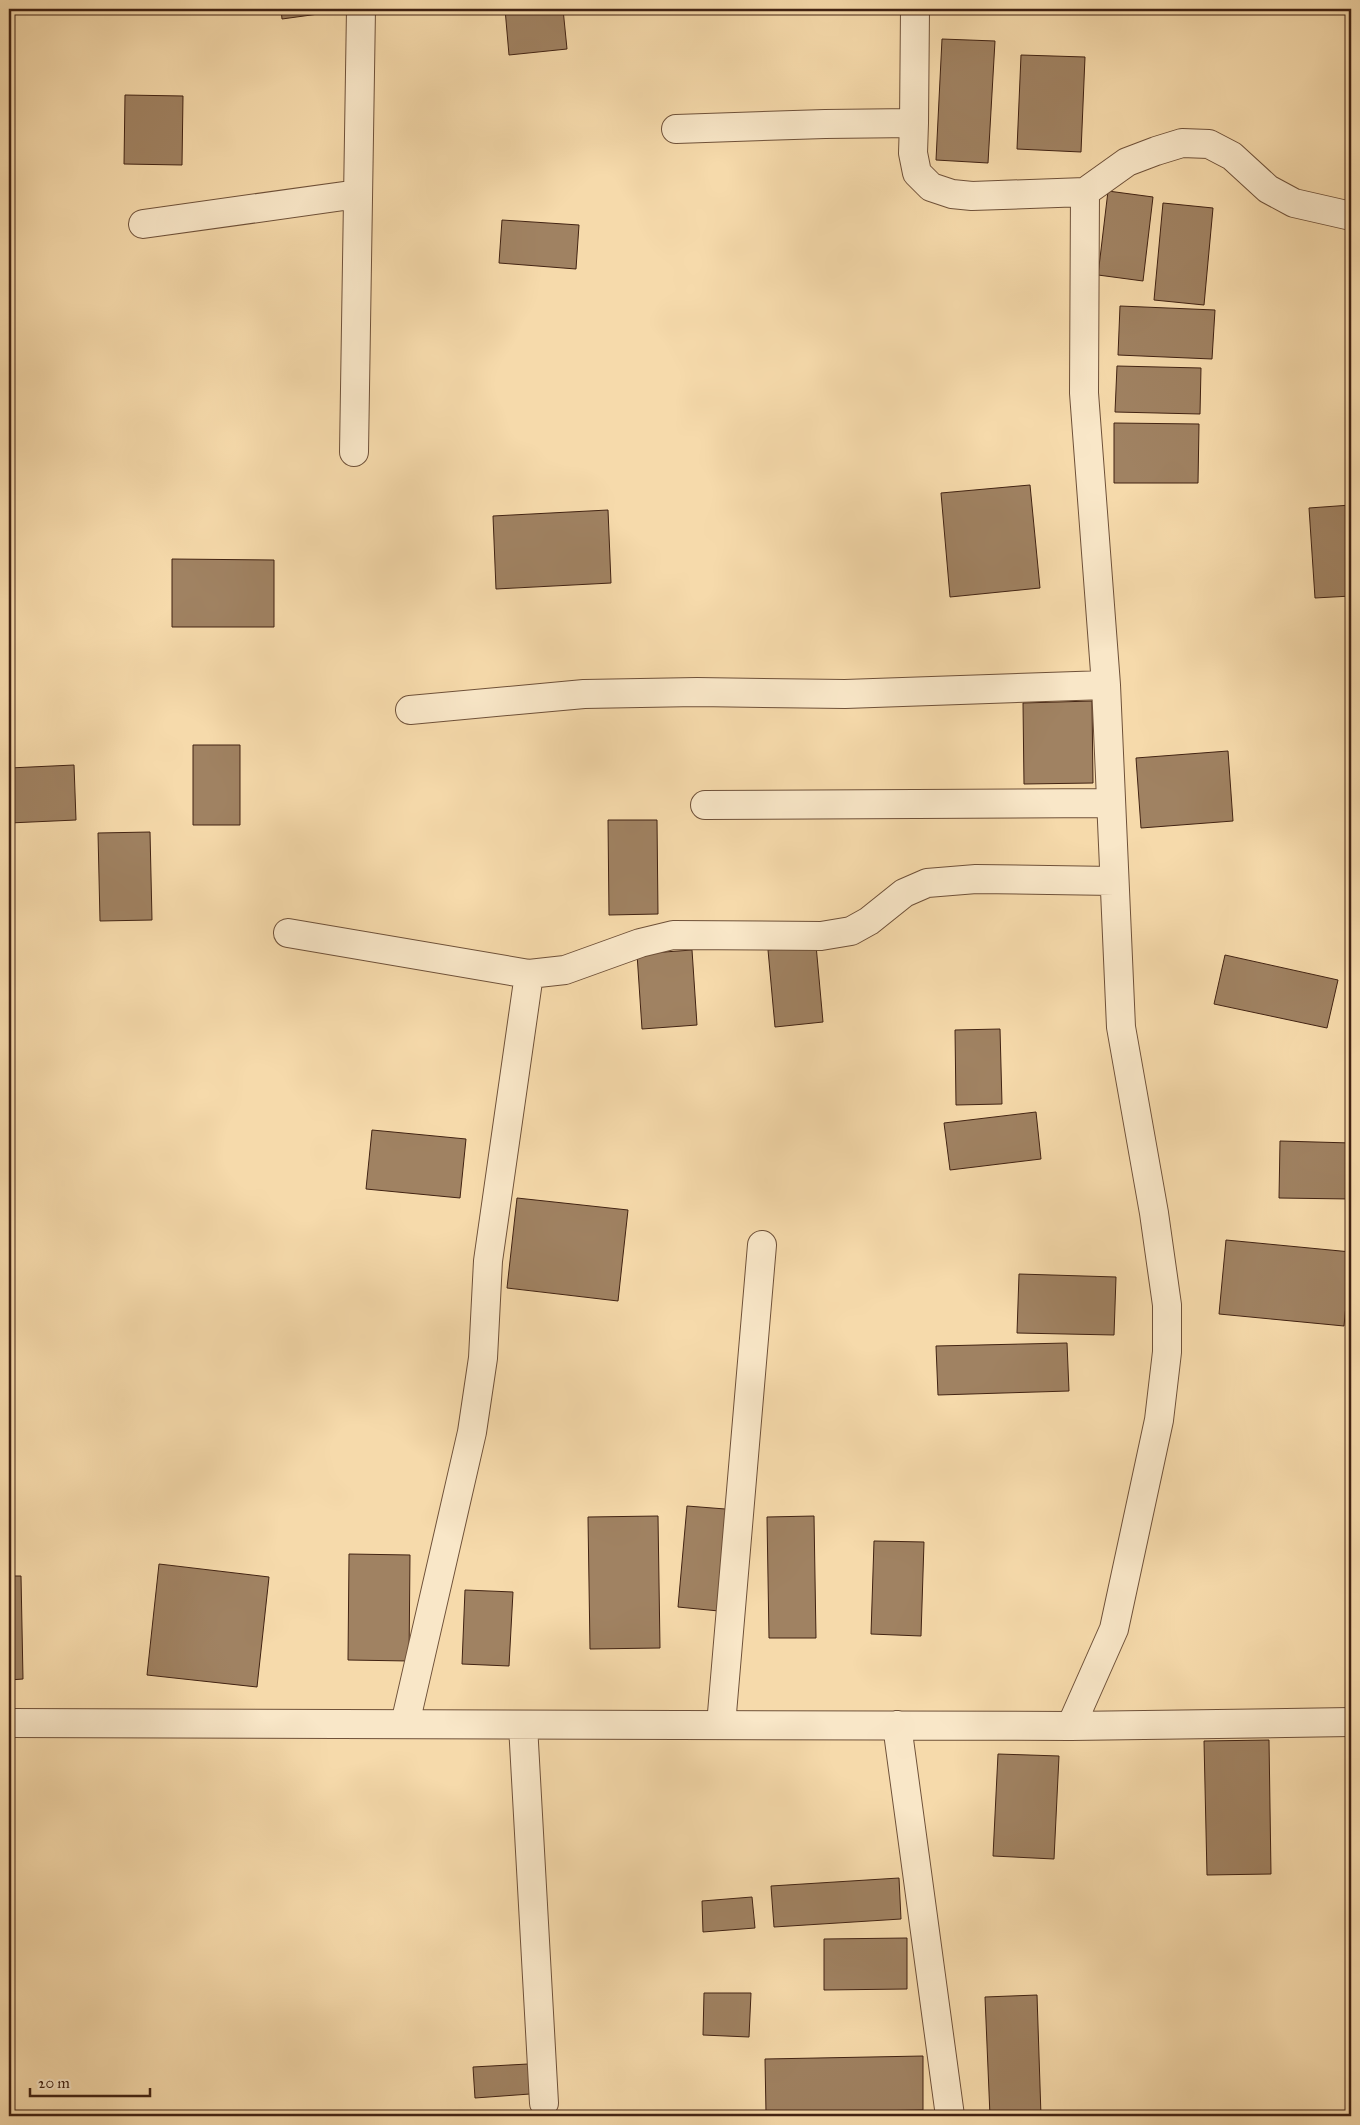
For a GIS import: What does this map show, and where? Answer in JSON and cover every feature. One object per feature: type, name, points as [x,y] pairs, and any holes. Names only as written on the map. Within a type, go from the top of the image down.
[{"type":"street","points":[[354,452],[361,9]]},
{"type":"street","points":[[915,9],[913,153],[917,173],[931,187],[952,194],[972,196],[1085,192],[1127,162],[1156,150],[1182,143],[1209,144],[1232,156],[1268,189],[1294,203],[1351,216]]},
{"type":"street","points":[[676,129],[914,123]]},
{"type":"street","points":[[1071,1726],[1114,1629],[1159,1420],[1167,1352],[1166,1305],[1154,1213],[1121,1027],[1106,685],[1084,393],[1085,192]]},
{"type":"street","points":[[143,224],[358,194]]},
{"type":"street","points":[[410,710],[584,694],[696,692],[844,694],[1106,685]]},
{"type":"street","points":[[705,805],[1110,803]]},
{"type":"street","points":[[288,933],[529,974],[565,970],[640,943],[673,934],[821,936],[851,931],[869,921],[904,892],[927,883],[976,879],[1114,881]]},
{"type":"street","points":[[405,1724],[472,1432],[482,1358],[488,1261],[529,974]]},
{"type":"street","points":[[721,1724],[762,1245]]},
{"type":"street","points":[[9,1723],[1071,1726],[1351,1722]]},
{"type":"street","points":[[523,1725],[544,2103]]},
{"type":"street","points":[[897,1726],[950,2116]]},
{"type":"building","points":[[281,9],[333,9],[333,12],[282,19]]},
{"type":"building","points":[[505,9],[563,9],[567,49],[509,55]]},
{"type":"building","points":[[942,39],[995,41],[988,163],[936,160]]},
{"type":"building","points":[[1021,55],[1085,57],[1081,152],[1017,149]]},
{"type":"building","points":[[125,95],[183,96],[182,165],[124,164]]},
{"type":"building","points":[[1108,191],[1153,197],[1143,281],[1098,275]]},
{"type":"building","points":[[1163,203],[1213,208],[1204,305],[1154,300]]},
{"type":"building","points":[[502,220],[579,225],[576,269],[499,263]]},
{"type":"building","points":[[1120,306],[1215,310],[1212,359],[1118,355]]},
{"type":"building","points":[[1117,366],[1201,368],[1200,414],[1115,412]]},
{"type":"building","points":[[1114,423],[1199,424],[1198,483],[1114,483]]},
{"type":"building","points":[[1030,485],[1040,588],[950,597],[941,493]]},
{"type":"building","points":[[1351,505],[1351,596],[1315,598],[1309,508]]},
{"type":"building","points":[[608,510],[611,583],[496,589],[493,516]]},
{"type":"building","points":[[172,559],[274,560],[274,627],[172,627]]},
{"type":"building","points":[[1092,701],[1093,783],[1024,784],[1023,703]]},
{"type":"building","points":[[193,745],[240,745],[240,825],[193,825]]},
{"type":"building","points":[[1228,751],[1233,821],[1141,828],[1136,758]]},
{"type":"building","points":[[74,765],[76,820],[9,823],[9,768]]},
{"type":"building","points":[[608,820],[657,820],[658,914],[609,915]]},
{"type":"building","points":[[150,832],[152,920],[100,921],[98,833]]},
{"type":"building","points":[[816,945],[823,1022],[775,1027],[768,950]]},
{"type":"building","points":[[692,950],[697,1025],[642,1029],[637,954]]},
{"type":"building","points":[[1225,955],[1338,980],[1327,1028],[1214,1004]]},
{"type":"building","points":[[1000,1029],[1002,1104],[956,1105],[955,1030]]},
{"type":"building","points":[[1036,1112],[1041,1159],[950,1170],[944,1123]]},
{"type":"building","points":[[372,1130],[466,1139],[460,1198],[366,1189]]},
{"type":"building","points":[[1280,1141],[1351,1143],[1351,1199],[1279,1198]]},
{"type":"building","points":[[517,1198],[628,1210],[618,1301],[507,1288]]},
{"type":"building","points":[[1226,1240],[1351,1252],[1344,1326],[1219,1314]]},
{"type":"building","points":[[1019,1274],[1116,1277],[1114,1335],[1017,1333]]},
{"type":"building","points":[[1067,1343],[1069,1391],[938,1395],[936,1346]]},
{"type":"building","points":[[687,1506],[738,1510],[729,1612],[678,1607]]},
{"type":"building","points":[[658,1516],[660,1648],[590,1649],[588,1517]]},
{"type":"building","points":[[814,1516],[816,1638],[769,1638],[767,1517]]},
{"type":"building","points":[[874,1541],[924,1542],[921,1636],[871,1634]]},
{"type":"building","points":[[349,1554],[410,1555],[409,1661],[348,1660]]},
{"type":"building","points":[[159,1564],[269,1577],[257,1687],[147,1675]]},
{"type":"building","points":[[9,1576],[21,1576],[23,1679],[9,1680]]},
{"type":"building","points":[[465,1590],[513,1592],[509,1666],[462,1664]]},
{"type":"building","points":[[1269,1740],[1271,1874],[1207,1875],[1204,1741]]},
{"type":"building","points":[[998,1754],[1059,1756],[1054,1859],[993,1856]]},
{"type":"building","points":[[899,1878],[901,1919],[774,1927],[771,1886]]},
{"type":"building","points":[[752,1897],[755,1928],[703,1932],[702,1901]]},
{"type":"building","points":[[907,1938],[907,1989],[824,1990],[824,1939]]},
{"type":"building","points":[[704,1993],[751,1993],[749,2037],[703,2035]]},
{"type":"building","points":[[1037,1995],[1041,2116],[990,2116],[985,1997]]},
{"type":"building","points":[[923,2056],[923,2110],[766,2113],[765,2059]]},
{"type":"building","points":[[528,2064],[530,2094],[475,2098],[473,2067]]}]
